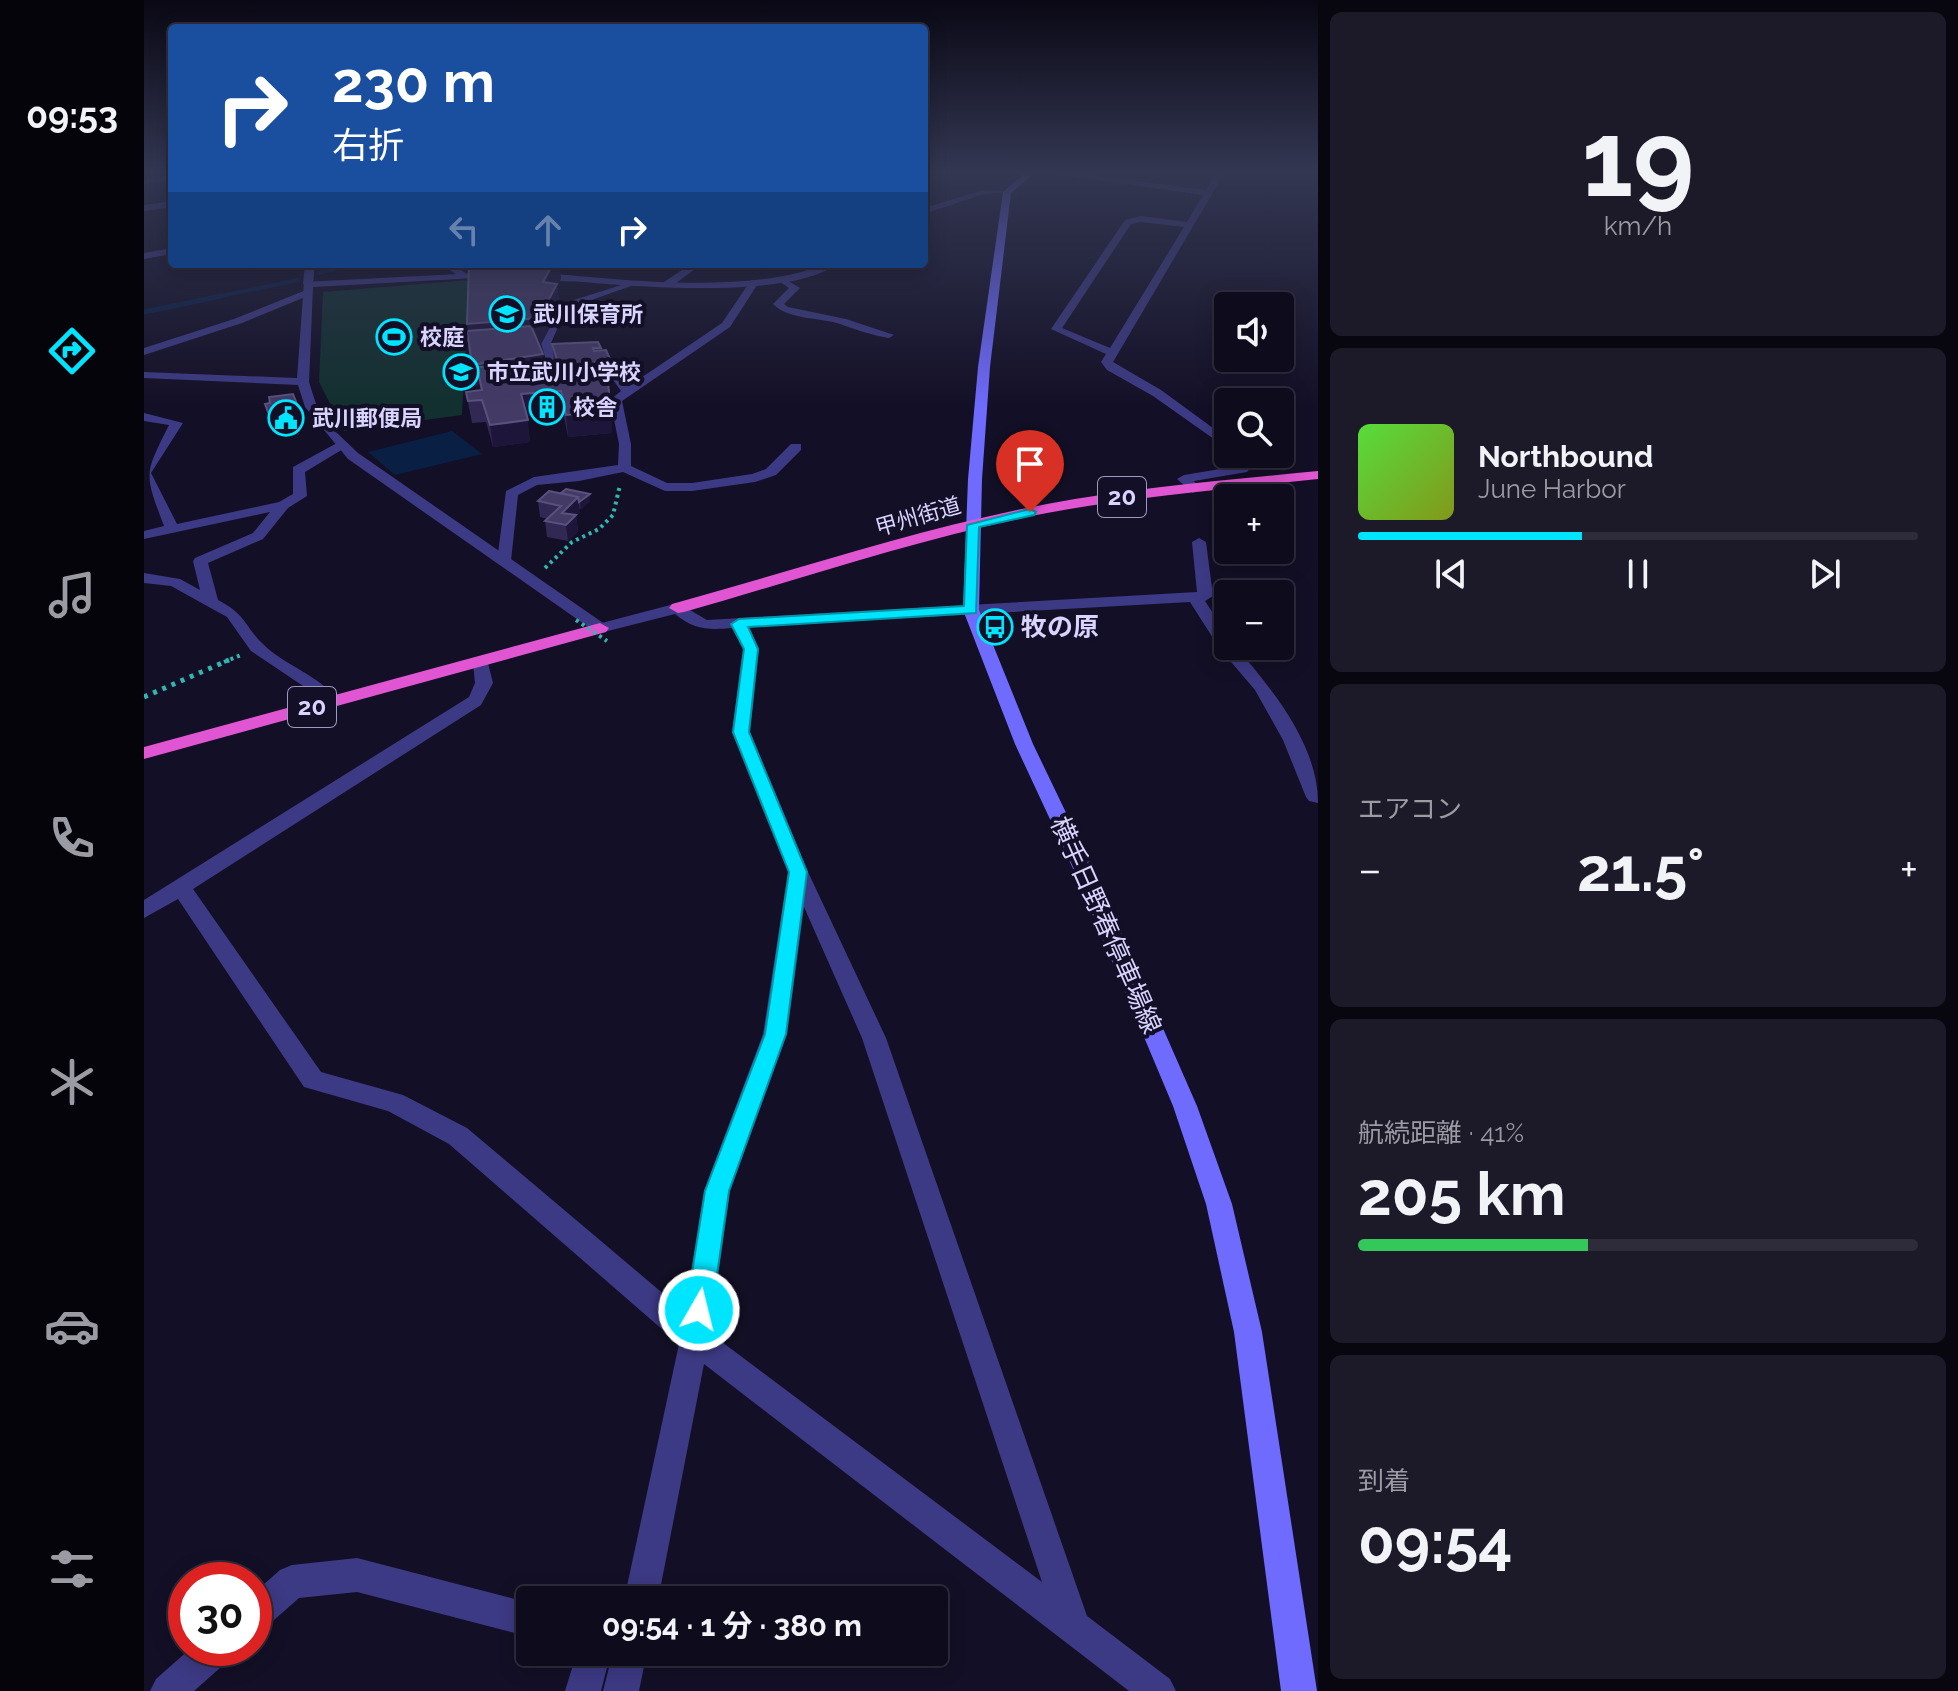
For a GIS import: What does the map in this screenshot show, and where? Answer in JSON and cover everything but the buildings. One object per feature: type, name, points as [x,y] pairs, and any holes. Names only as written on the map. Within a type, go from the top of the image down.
[{"type":"highway","name":"甲州街道","points":[[678,608],[973,525],[1074,504],[1318,475]]},
{"type":"highway","name":"20","points":[[144,753],[330,702],[604,634]]},
{"type":"main road","name":"横手日野春停車場線","points":[[999,251],[984,367],[973,525],[971,610],[1024,744],[1085,873],[1185,1106],[1219,1204],[1248,1332],[1299,1691]]},
{"type":"street","points":[[1109,251],[1056,329],[1112,353]]},
{"type":"street","points":[[1173,251],[1107,362],[1111,368],[1157,393],[1214,435]]},
{"type":"street","points":[[144,256],[168,252]]},
{"type":"street","points":[[310,268],[303,382],[311,407],[342,446],[532,579],[604,634],[678,608],[692,620],[705,625],[1205,596],[1199,542]]},
{"type":"street","points":[[452,268],[463,275]]},
{"type":"street","points":[[668,284],[691,268]]},
{"type":"street","points":[[522,274],[627,284],[668,284],[782,280],[823,268]]},
{"type":"street","points":[[144,352],[238,321],[307,288],[506,274]]},
{"type":"street","points":[[782,280],[795,288],[778,304],[785,309],[889,335]]},
{"type":"street","points":[[504,561],[511,494],[521,483],[624,468],[625,444],[616,400],[726,325],[754,282]]},
{"type":"street","points":[[627,284],[562,307],[546,343],[552,360],[604,360],[627,392]]},
{"type":"street","points":[[144,375],[303,382]]},
{"type":"street","points":[[144,417],[177,423],[144,473],[172,528]]},
{"type":"street","points":[[144,535],[283,505],[300,496],[298,470],[342,446]]},
{"type":"street","points":[[625,468],[665,487],[704,485],[755,478],[771,472],[796,447]]},
{"type":"street","points":[[1193,489],[1184,479],[1243,468]]},
{"type":"street","points":[[211,601],[200,561],[258,536],[283,505]]},
{"type":"street","points":[[144,578],[175,582],[233,614],[257,648],[321,690],[330,702]]},
{"type":"street","points":[[1194,596],[1226,646],[1262,688],[1292,740],[1316,797]]},
{"type":"street","points":[[739,624],[751,649],[741,732],[798,872],[874,1038],[1075,1630]]},
{"type":"street","points":[[144,910],[475,701],[486,682],[481,663]]},
{"type":"street","points":[[644,1586],[695,1339],[717,1191],[775,1034],[798,872]]},
{"type":"street","points":[[181,887],[313,1080],[394,1102],[458,1136],[695,1339],[1158,1691]]},
{"type":"street","points":[[272,1599],[292,1582],[357,1575],[516,1616]]},
{"type":"street","points":[[168,1691],[196,1666]]},
{"type":"street","points":[[583,1691],[590,1666]]},
{"type":"street","points":[[621,1691],[627,1666]]},
{"type":"path","points":[[532,579],[572,542],[599,529],[613,515],[625,468]]},
{"type":"path","points":[[576,620],[604,634]]},
{"type":"path","points":[[144,697],[257,648]]},
{"type":"green space","name":"校庭","points":[[469,280],[462,415],[344,431],[319,382],[323,292]]},
{"type":"water","points":[[452,431],[482,454],[395,475],[368,452]]},
{"type":"waterway","points":[[319,273],[338,268]]},
{"type":"waterway","points":[[212,298],[298,280]]},
{"type":"waterway","points":[[144,312],[221,296]]},
{"type":"place","name":"武川保育所","points":[[507,314]]},
{"type":"place","name":"校庭","points":[[394,337]]},
{"type":"place","name":"市立武川小学校","points":[[461,372]]},
{"type":"place","name":"校舎","points":[[547,407]]},
{"type":"place","name":"武川郵便局","points":[[286,418]]},
{"type":"place","name":"牧の原","points":[[995,627]]},
{"type":"route","points":[[699,1310],[717,1191],[775,1034],[798,872],[741,732],[751,649],[739,624],[971,610],[973,525],[1030,512]]}]
